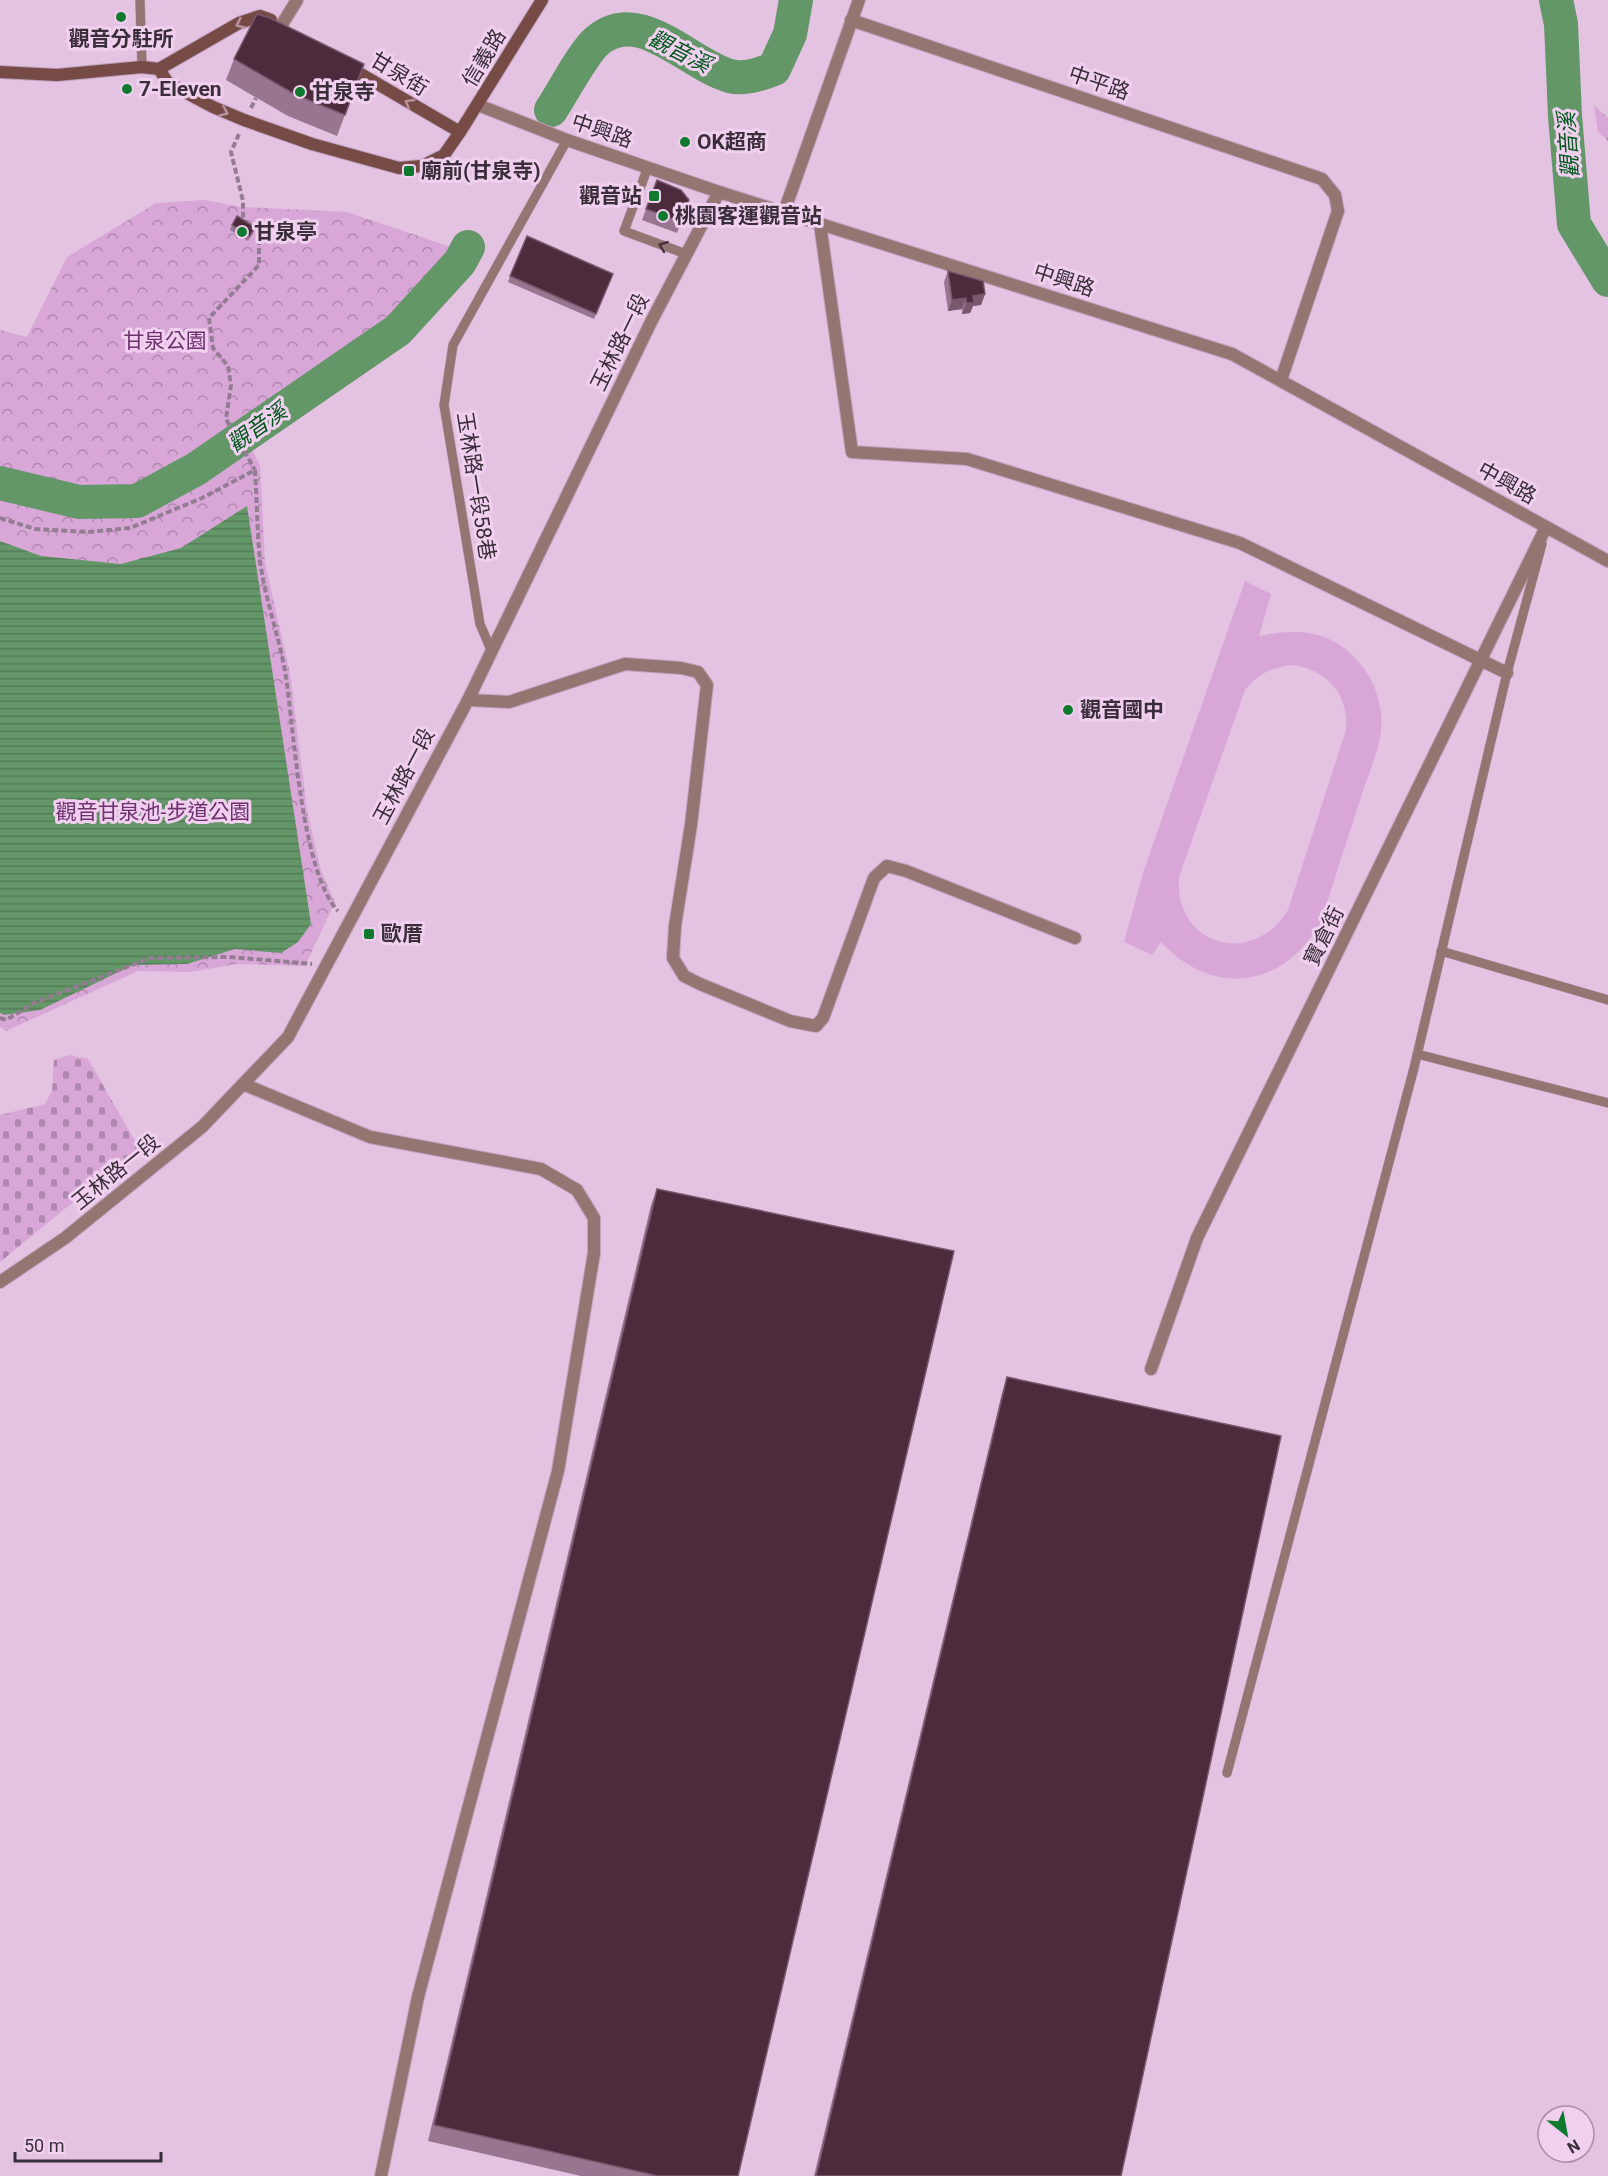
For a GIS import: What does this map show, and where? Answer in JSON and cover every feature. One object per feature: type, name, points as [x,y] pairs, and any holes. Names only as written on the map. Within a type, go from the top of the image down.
[{"type":"main road","name":"信義路","points":[[478,105],[542,0]]},
{"type":"main road","points":[[0,72],[57,75],[142,67],[159,69],[255,17],[265,17],[286,29]]},
{"type":"main road","name":"甘泉街","points":[[332,57],[460,132]]},
{"type":"main road","points":[[159,69],[168,83],[213,107],[244,120],[312,144],[399,168],[422,166],[444,155],[478,105]]},
{"type":"street","points":[[286,29],[297,0]]},
{"type":"street","points":[[784,212],[859,0]]},
{"type":"street","name":"中平路","points":[[851,20],[1322,179],[1335,195],[1338,211],[1281,380]]},
{"type":"street","name":"中興路","points":[[478,105],[567,140],[719,192],[1232,354],[1608,561]]},
{"type":"street","name":"玉林路一段","points":[[0,1282],[65,1238],[202,1127],[288,1037],[468,700],[686,254],[719,192]]},
{"type":"street","points":[[820,224],[852,452],[967,459],[1240,543],[1507,673]]},
{"type":"street","name":"寶倉街","points":[[1151,1369],[1197,1238],[1546,527]]},
{"type":"street","points":[[468,700],[509,702],[625,664],[681,668],[698,672],[707,685],[691,825],[675,926],[673,958],[684,976],[790,1021],[816,1026],[823,1018],[874,878],[887,866],[906,871],[1076,938]]},
{"type":"street","points":[[243,1084],[370,1137],[541,1169],[577,1190],[594,1218],[594,1253],[558,1471],[418,1997],[381,2176]]},
{"type":"lane","points":[[140,0],[142,67]]},
{"type":"lane","name":"玉林路一段58巷","points":[[491,650],[480,624],[444,405],[453,345],[567,140]]},
{"type":"lane","points":[[648,167],[624,231],[686,254]]},
{"type":"lane","points":[[1227,1773],[1417,1054],[1507,673],[1546,527]]},
{"type":"lane","points":[[1441,951],[1608,1000]]},
{"type":"lane","points":[[1417,1054],[1608,1103]]},
{"type":"path","points":[[256,98],[231,152],[243,201],[243,221],[259,231],[259,265],[209,318],[213,348],[228,366],[231,385],[226,419],[255,470],[260,562],[285,674],[303,811],[318,873],[331,903],[348,921]]},
{"type":"path","points":[[0,518],[35,529],[88,532],[130,528],[202,498],[255,470]]},
{"type":"path","points":[[0,1018],[6,1020],[34,1003],[150,958],[229,957],[299,961]]},
{"type":"green space","points":[[1594,105],[1608,118],[1608,141],[1598,132]]},
{"type":"green space","name":"觀音甘泉池-步道公園","points":[[204,200],[242,207],[347,212],[466,252],[398,330],[245,436],[260,465],[265,563],[290,673],[307,810],[321,871],[335,902],[305,966],[237,964],[190,972],[138,971],[6,1031],[0,1027],[0,330],[27,337],[67,257],[156,203]]},
{"type":"green space","points":[[1245,581],[1271,594],[1259,636],[1284,632],[1308,633],[1342,646],[1363,668],[1372,682],[1380,706],[1381,725],[1376,755],[1320,924],[1304,946],[1286,962],[1266,973],[1245,978],[1224,978],[1202,972],[1181,960],[1161,942],[1152,955],[1124,942],[1144,870]],"holes":[[[1293,665],[1305,668],[1326,679],[1340,695],[1346,717],[1346,730],[1288,910],[1273,928],[1256,939],[1237,943],[1218,941],[1202,933],[1189,919],[1181,901],[1179,877],[1245,690],[1260,676],[1272,670]]]},
{"type":"green space","points":[[70,1055],[88,1059],[139,1148],[0,1262],[0,1115],[45,1104],[52,1091],[54,1060]]},
{"type":"shaded area","name":"觀音甘泉池-步道公園","points":[[247,506],[311,924],[298,942],[281,953],[235,949],[187,964],[133,965],[40,1010],[4,1015],[0,1013],[0,541],[41,556],[121,564],[181,548]]},
{"type":"building","points":[[257,14],[270,18],[364,64],[345,115],[296,95],[234,59]]},
{"type":"building","name":"桃園客運觀音站","points":[[657,180],[681,190],[689,200],[681,222],[646,209]]},
{"type":"building","points":[[237,216],[255,227],[250,236],[232,225]]},
{"type":"building","points":[[527,236],[613,274],[596,314],[510,276]]},
{"type":"building","points":[[948,271],[983,281],[985,294],[973,296],[974,303],[966,303],[966,298],[952,300]]},
{"type":"building","points":[[657,1189],[954,1251],[738,2176],[658,2176],[434,2125]]},
{"type":"building","points":[[1007,1377],[1281,1436],[1121,2176],[816,2176]]},
{"type":"waterway","name":"觀音溪","points":[[551,110],[591,47],[613,31],[630,29],[647,33],[664,40],[714,70],[730,76],[747,77],[774,69],[790,34],[796,0]]},
{"type":"waterway","name":"觀音溪","points":[[1556,0],[1561,24],[1565,116],[1574,224],[1608,280]]},
{"type":"waterway","name":"觀音溪","points":[[0,483],[79,502],[137,501],[196,469],[398,330],[460,262],[468,247]]},
{"type":"place","name":"觀音分駐所","points":[[121,17]]},
{"type":"place","name":"7-Eleven","points":[[127,89]]},
{"type":"place","name":"甘泉寺","points":[[300,92]]},
{"type":"place","name":"OK超商","points":[[685,142]]},
{"type":"place","name":"廟前(甘泉寺)","points":[[409,171]]},
{"type":"place","name":"觀音站","points":[[654,196]]},
{"type":"place","name":"桃園客運觀音站","points":[[663,216]]},
{"type":"place","name":"甘泉亭","points":[[242,232]]},
{"type":"place","name":"觀音國中","points":[[1068,710]]},
{"type":"place","name":"歐厝","points":[[369,934]]},
{"type":"park label","name":"甘泉公園","points":[[165,341]]}]
